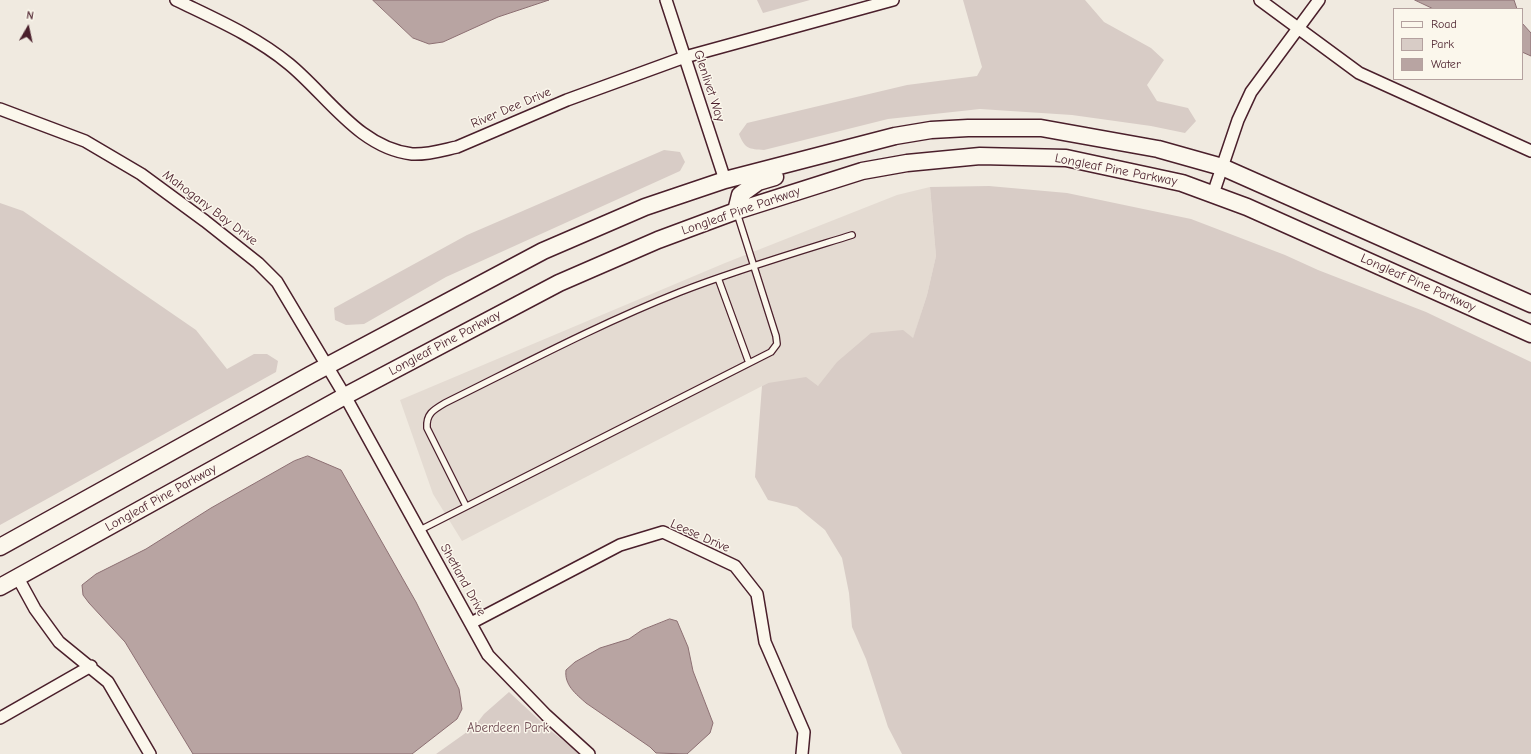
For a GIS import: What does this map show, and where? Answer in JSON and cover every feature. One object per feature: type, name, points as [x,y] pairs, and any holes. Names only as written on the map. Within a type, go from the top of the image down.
[{"type":"main road","name":"Longleaf Pine Parkway","points":[[0,547],[328,366],[543,251],[645,207],[725,180],[895,136],[932,130],[968,128],[1041,128],[1158,149],[1222,166],[1531,304]]},
{"type":"main road","points":[[736,211],[740,195],[758,182],[892,147],[895,136]]},
{"type":"main road","name":"Longleaf Pine Parkway","points":[[0,587],[345,396],[558,283],[658,240],[736,211],[862,171],[907,163],[980,156],[1066,158],[1182,183],[1254,210],[1531,334]]},
{"type":"street","name":"River Dee Drive","points":[[176,0],[230,26],[260,43],[289,64],[367,137],[390,148],[412,154],[438,152],[457,147],[567,100],[685,57],[893,0]]},
{"type":"street","name":"Glenlivet Way","points":[[666,0],[725,180]]},
{"type":"street","points":[[1260,0],[1359,73],[1531,151]]},
{"type":"street","points":[[1212,194],[1238,120],[1251,92],[1319,0]]},
{"type":"street","name":"Mahogany Bay Drive","points":[[0,109],[85,141],[141,174],[205,221],[258,263],[277,282],[345,396]]},
{"type":"street","name":"Shetland Drive","points":[[345,396],[488,655],[546,715],[589,754]]},
{"type":"street","name":"Leese Drive","points":[[471,623],[620,546],[663,532],[735,566],[757,594],[765,642],[804,732],[802,754]]},
{"type":"street","points":[[18,578],[35,609],[59,642],[91,666],[108,682],[150,754]]},
{"type":"street","points":[[0,718],[91,666]]},
{"type":"lane","points":[[420,530],[771,352],[776,344],[776,336],[736,211]]},
{"type":"lane","points":[[466,506],[427,428],[429,413],[444,403],[577,337],[662,300],[753,265],[852,235]]},
{"type":"lane","points":[[718,278],[749,363]]},
{"type":"shaded area","points":[[930,187],[936,256],[927,295],[913,339],[818,386],[768,383],[462,541],[433,494],[400,400],[725,263],[897,195]]},
{"type":"green space","points":[[757,0],[810,0],[763,13]]},
{"type":"green space","points":[[963,0],[1085,0],[1104,22],[1151,48],[1164,60],[1147,85],[1157,101],[1188,108],[1196,121],[1185,133],[1151,126],[1072,115],[980,109],[888,119],[764,150],[748,147],[743,143],[739,134],[747,123],[907,85],[977,76],[982,67]]},
{"type":"green space","points":[[664,150],[680,152],[685,162],[680,171],[446,277],[364,324],[346,325],[335,320],[334,308],[467,235]]},
{"type":"green space","points":[[989,186],[1067,193],[1191,219],[1426,312],[1531,362],[1531,754],[902,754],[888,727],[866,659],[852,627],[849,593],[842,558],[825,530],[797,507],[768,500],[755,477],[762,386],[768,383],[806,377],[818,386],[837,362],[871,333],[903,330],[913,338],[927,295],[936,256],[930,187]]},
{"type":"green space","points":[[0,203],[23,211],[196,330],[227,369],[254,354],[267,354],[278,361],[276,372],[0,525]]},
{"type":"green space","name":"Aberdeen Park","points":[[509,692],[551,731],[581,754],[436,754],[474,727],[484,714]]},
{"type":"water","points":[[373,0],[549,0],[498,17],[443,42],[429,44],[413,38]]},
{"type":"water","points":[[1415,0],[1514,0],[1517,8],[1432,8]]},
{"type":"water","points":[[1523,24],[1531,33],[1531,56],[1523,52]]},
{"type":"water","points":[[308,456],[341,470],[416,602],[459,689],[462,709],[457,719],[412,754],[193,754],[125,642],[83,595],[82,585],[96,574],[146,549],[211,508],[294,461]]},
{"type":"water","points":[[670,619],[677,621],[688,647],[693,671],[713,723],[710,733],[687,754],[656,753],[650,747],[586,703],[569,685],[566,675],[566,670],[575,662],[600,648],[629,639],[642,630]]}]
